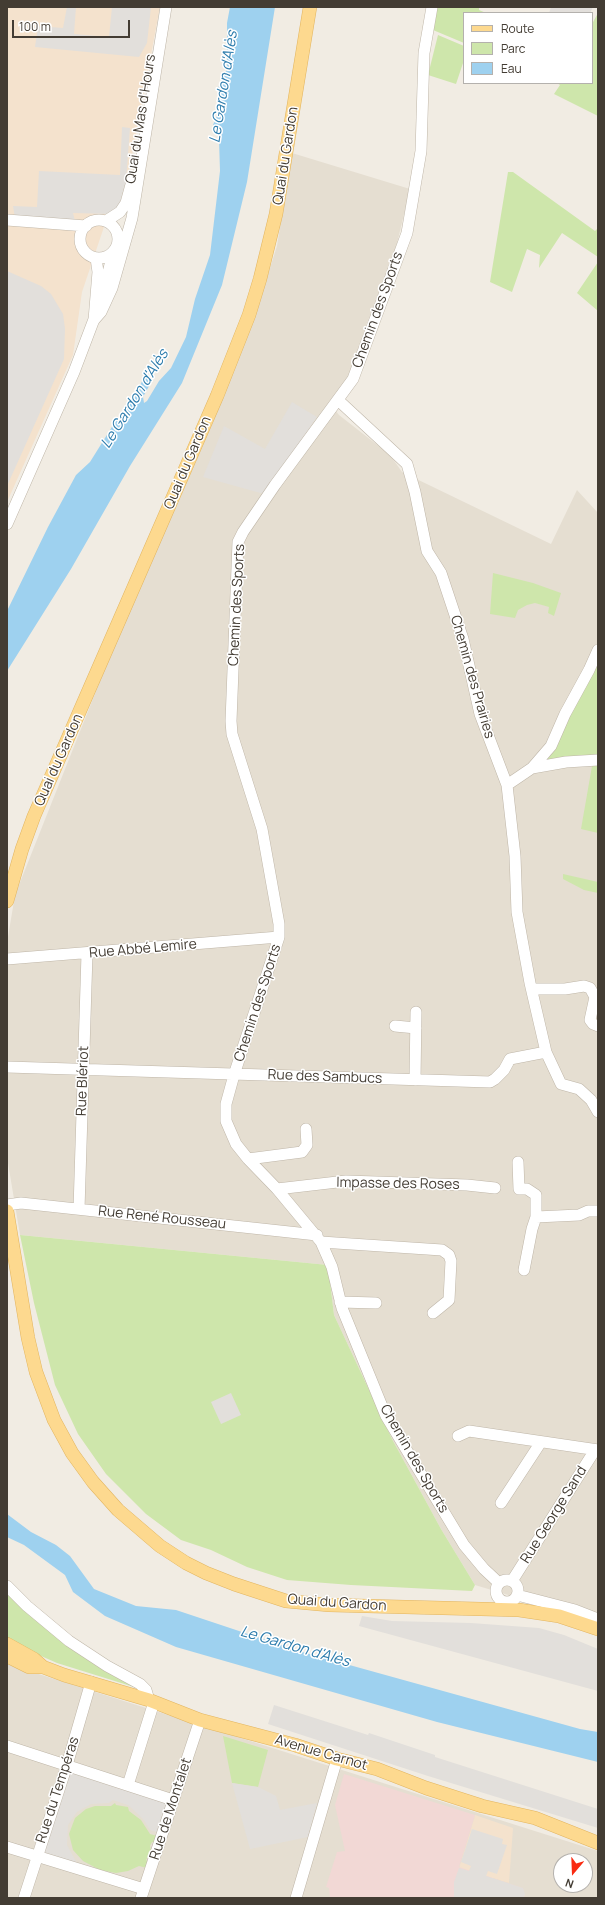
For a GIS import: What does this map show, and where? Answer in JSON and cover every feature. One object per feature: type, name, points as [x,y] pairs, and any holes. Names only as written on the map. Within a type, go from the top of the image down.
[{"type":"main road","name":"Quai du Gardon","points":[[7,901],[34,816],[217,396],[249,315],[260,279],[276,214],[310,7]]},
{"type":"main road","name":"Quai du Gardon","points":[[7,1211],[28,1338],[36,1372],[49,1409],[72,1454],[93,1482],[118,1510],[160,1546],[186,1564],[206,1573],[286,1601],[329,1605],[519,1610],[560,1616],[598,1629]]},
{"type":"main road","name":"Avenue Carnot","points":[[7,1644],[34,1659],[43,1667],[64,1675],[152,1701],[200,1720],[295,1745],[337,1759],[384,1771],[426,1788],[482,1806],[535,1818],[598,1843]]},
{"type":"main road","name":"Avenue Carnot","points":[[7,1656],[29,1667],[43,1667]]},
{"type":"street","name":"Quai du Mas d'Hours","points":[[106,221],[120,212],[126,204],[129,192],[138,155],[159,7]]},
{"type":"street","name":"Quai du Mas d'Hours","points":[[94,320],[101,312],[112,288],[132,218],[166,7]]},
{"type":"street","name":"Chemin des Sports","points":[[432,7],[424,53],[421,151],[407,233],[353,379],[275,485],[243,532],[238,542],[231,721],[232,734],[262,829],[279,924],[279,938],[234,1075],[226,1104],[226,1121],[236,1144],[248,1159],[277,1189],[319,1239],[332,1267],[340,1302],[386,1416],[464,1545],[484,1569],[499,1583]]},
{"type":"street","name":"Quai du Mas d'Hours","points":[[118,241],[136,192]]},
{"type":"street","points":[[7,220],[86,226],[95,221],[106,221],[115,229],[118,241],[113,252],[102,258],[91,256],[83,248],[81,237],[86,226]]},
{"type":"street","points":[[7,227],[68,231],[81,237]]},
{"type":"street","name":"Quai du Mas d'Hours","points":[[7,524],[74,372],[102,299],[113,252]]},
{"type":"street","name":"Quai du Mas d'Hours","points":[[94,320],[98,272],[96,258]]},
{"type":"street","name":"Chemin des Prairies","points":[[338,400],[407,464],[415,492],[427,551],[441,573],[464,640],[480,714],[507,785],[515,856],[517,912],[546,1052],[561,1084],[580,1089],[591,1100],[598,1112]]},
{"type":"street","points":[[507,785],[532,768],[551,746],[565,714],[598,650]]},
{"type":"street","points":[[532,768],[566,762],[598,760]]},
{"type":"street","name":"Rue Abbé Lemire","points":[[7,959],[279,938]]},
{"type":"street","name":"Rue Blériot","points":[[79,1209],[87,954]]},
{"type":"street","points":[[532,989],[565,989],[584,986],[590,988],[595,997],[590,1020],[593,1024],[598,1026]]},
{"type":"street","points":[[415,1080],[416,1012]]},
{"type":"street","points":[[395,1026],[416,1028]]},
{"type":"street","name":"Rue des Sambucs","points":[[7,1067],[490,1082],[504,1070],[510,1058],[546,1052]]},
{"type":"street","points":[[248,1159],[302,1152],[307,1145],[306,1129]]},
{"type":"street","points":[[518,1162],[519,1189],[527,1189],[536,1195],[536,1216],[524,1270]]},
{"type":"street","name":"Impasse des Roses","points":[[277,1189],[346,1181],[467,1185],[495,1188]]},
{"type":"street","name":"Rue René Rousseau","points":[[7,1205],[21,1203],[319,1239],[442,1250],[449,1255],[452,1261],[449,1300],[433,1313]]},
{"type":"street","points":[[536,1216],[580,1216],[588,1211],[598,1211]]},
{"type":"street","points":[[340,1302],[376,1304]]},
{"type":"street","points":[[458,1436],[469,1432],[597,1450]]},
{"type":"street","points":[[501,1502],[541,1442]]},
{"type":"street","name":"Rue George Sand","points":[[512,1581],[597,1450]]},
{"type":"street","points":[[505,1580],[512,1581],[518,1589],[517,1595],[509,1601],[499,1599],[496,1589],[499,1583],[505,1580]]},
{"type":"street","points":[[7,1586],[27,1606],[69,1641],[140,1684],[146,1690],[152,1701],[128,1785]]},
{"type":"street","points":[[517,1595],[576,1610],[598,1619]]},
{"type":"street","name":"Rue du Tempéras","points":[[24,1898],[67,1765],[91,1682]]},
{"type":"street","name":"Rue de Montalet","points":[[143,1893],[200,1720]]},
{"type":"street","points":[[7,1746],[173,1800]]},
{"type":"street","points":[[296,1898],[337,1759]]},
{"type":"street","points":[[7,1847],[143,1893]]},
{"type":"shaded area","points":[[7,7],[160,7],[123,203],[106,221],[82,292],[73,355],[7,502]]},
{"type":"shaded area","points":[[67,7],[76,7],[74,34],[109,37],[112,7],[151,7],[147,43],[139,57],[35,47],[38,26],[63,28]]},
{"type":"shaded area","points":[[551,7],[593,7],[590,12],[549,12]]},
{"type":"shaded area","points":[[122,127],[130,128],[126,181],[119,207],[110,214],[73,213],[75,221],[15,218],[13,206],[37,207],[39,171],[120,175]]},
{"type":"shaded area","points":[[292,153],[410,189],[394,256],[367,323],[348,378],[329,402],[339,415],[390,455],[402,472],[551,544],[577,490],[598,513],[598,1624],[571,1614],[475,1585],[441,1529],[392,1439],[334,1315],[328,1265],[20,1235],[7,1157],[7,943],[15,895],[106,666],[255,315],[277,246]]},
{"type":"shaded area","points":[[7,271],[41,286],[51,294],[63,314],[65,329],[64,359],[7,486]]},
{"type":"shaded area","points":[[292,402],[317,417],[264,494],[203,477],[224,426],[265,449]]},
{"type":"shaded area","points":[[231,1393],[241,1415],[221,1424],[211,1402]]},
{"type":"shaded area","points":[[362,1616],[392,1621],[471,1623],[539,1628],[564,1635],[598,1649],[598,1691],[359,1626]]},
{"type":"shaded area","points":[[7,1664],[598,1851],[598,1898],[7,1898]]},
{"type":"shaded area","points":[[274,1705],[368,1735],[369,1733],[435,1755],[435,1757],[598,1809],[598,1828],[428,1776],[268,1724]]},
{"type":"shaded area","points":[[68,1768],[170,1802],[160,1833],[150,1830],[143,1819],[128,1805],[113,1800],[109,1803],[91,1804],[77,1812],[68,1825],[67,1845],[78,1865],[40,1854]]},
{"type":"shaded area","points":[[344,1774],[475,1815],[459,1867],[523,1888],[525,1898],[330,1898],[329,1888],[326,1887],[337,1852],[345,1851],[335,1805]]},
{"type":"shaded area","points":[[232,1783],[258,1787],[276,1796],[280,1810],[317,1803],[308,1837],[250,1849]]},
{"type":"shaded area","points":[[475,1815],[513,1828],[509,1883],[459,1868]]},
{"type":"shaded area","points":[[472,1829],[503,1839],[502,1844],[507,1845],[497,1874],[488,1871],[486,1876],[523,1888],[525,1894],[524,1898],[454,1898],[454,1882],[459,1868],[469,1871],[471,1866],[461,1862]]},
{"type":"green space","points":[[436,7],[479,7],[479,10],[484,12],[463,12],[463,43],[433,30]]},
{"type":"green space","points":[[598,13],[598,116],[554,94],[560,85],[558,84],[593,84],[593,22]]},
{"type":"green space","points":[[438,35],[463,46],[463,63],[456,84],[428,75]]},
{"type":"green space","points":[[508,172],[513,172],[595,231],[598,228],[598,257],[562,233],[539,268],[540,255],[527,249],[512,292],[490,282]]},
{"type":"green space","points":[[598,262],[598,311],[577,293]]},
{"type":"green space","points":[[493,573],[533,583],[561,593],[554,616],[548,613],[549,607],[535,603],[518,610],[515,618],[490,614]]},
{"type":"green space","points":[[598,660],[598,758],[540,765]]},
{"type":"green space","points":[[598,765],[598,833],[581,829],[592,766]]},
{"type":"green space","points":[[563,874],[598,882],[598,893],[584,890],[563,879]]},
{"type":"green space","points":[[20,1235],[328,1265],[334,1315],[392,1439],[441,1529],[475,1585],[472,1591],[287,1580],[247,1567],[211,1550],[181,1540],[146,1514],[106,1474],[78,1434],[55,1385],[34,1303]]},
{"type":"green space","points":[[7,1591],[134,1687],[57,1663],[11,1641],[7,1637]]},
{"type":"green space","points":[[223,1736],[268,1750],[258,1787],[232,1783]]},
{"type":"green space","points":[[115,1803],[116,1805],[128,1807],[129,1811],[141,1820],[150,1834],[157,1836],[155,1843],[152,1842],[150,1846],[151,1850],[146,1860],[149,1862],[147,1868],[139,1866],[128,1871],[116,1873],[100,1870],[83,1861],[73,1850],[69,1834],[75,1818],[86,1809],[95,1806],[111,1806]]},
{"type":"water","name":"Le Gardon d'Alès","points":[[230,7],[275,7],[247,182],[222,285],[182,383],[130,466],[71,569],[7,671],[7,611],[48,527],[76,475],[90,462],[115,422],[135,397],[143,379],[147,376],[150,378],[154,377],[143,397],[144,403],[147,401],[159,381],[171,368],[186,337],[195,299],[210,255],[220,171],[219,139],[213,125],[220,109],[218,88],[227,69],[227,23]]},
{"type":"water","points":[[7,1514],[31,1532],[56,1545],[70,1556],[94,1589],[136,1606],[176,1610],[299,1651],[580,1729],[598,1732],[598,1762],[437,1722],[176,1647],[105,1616],[73,1592],[65,1575],[24,1545],[7,1537]]}]
